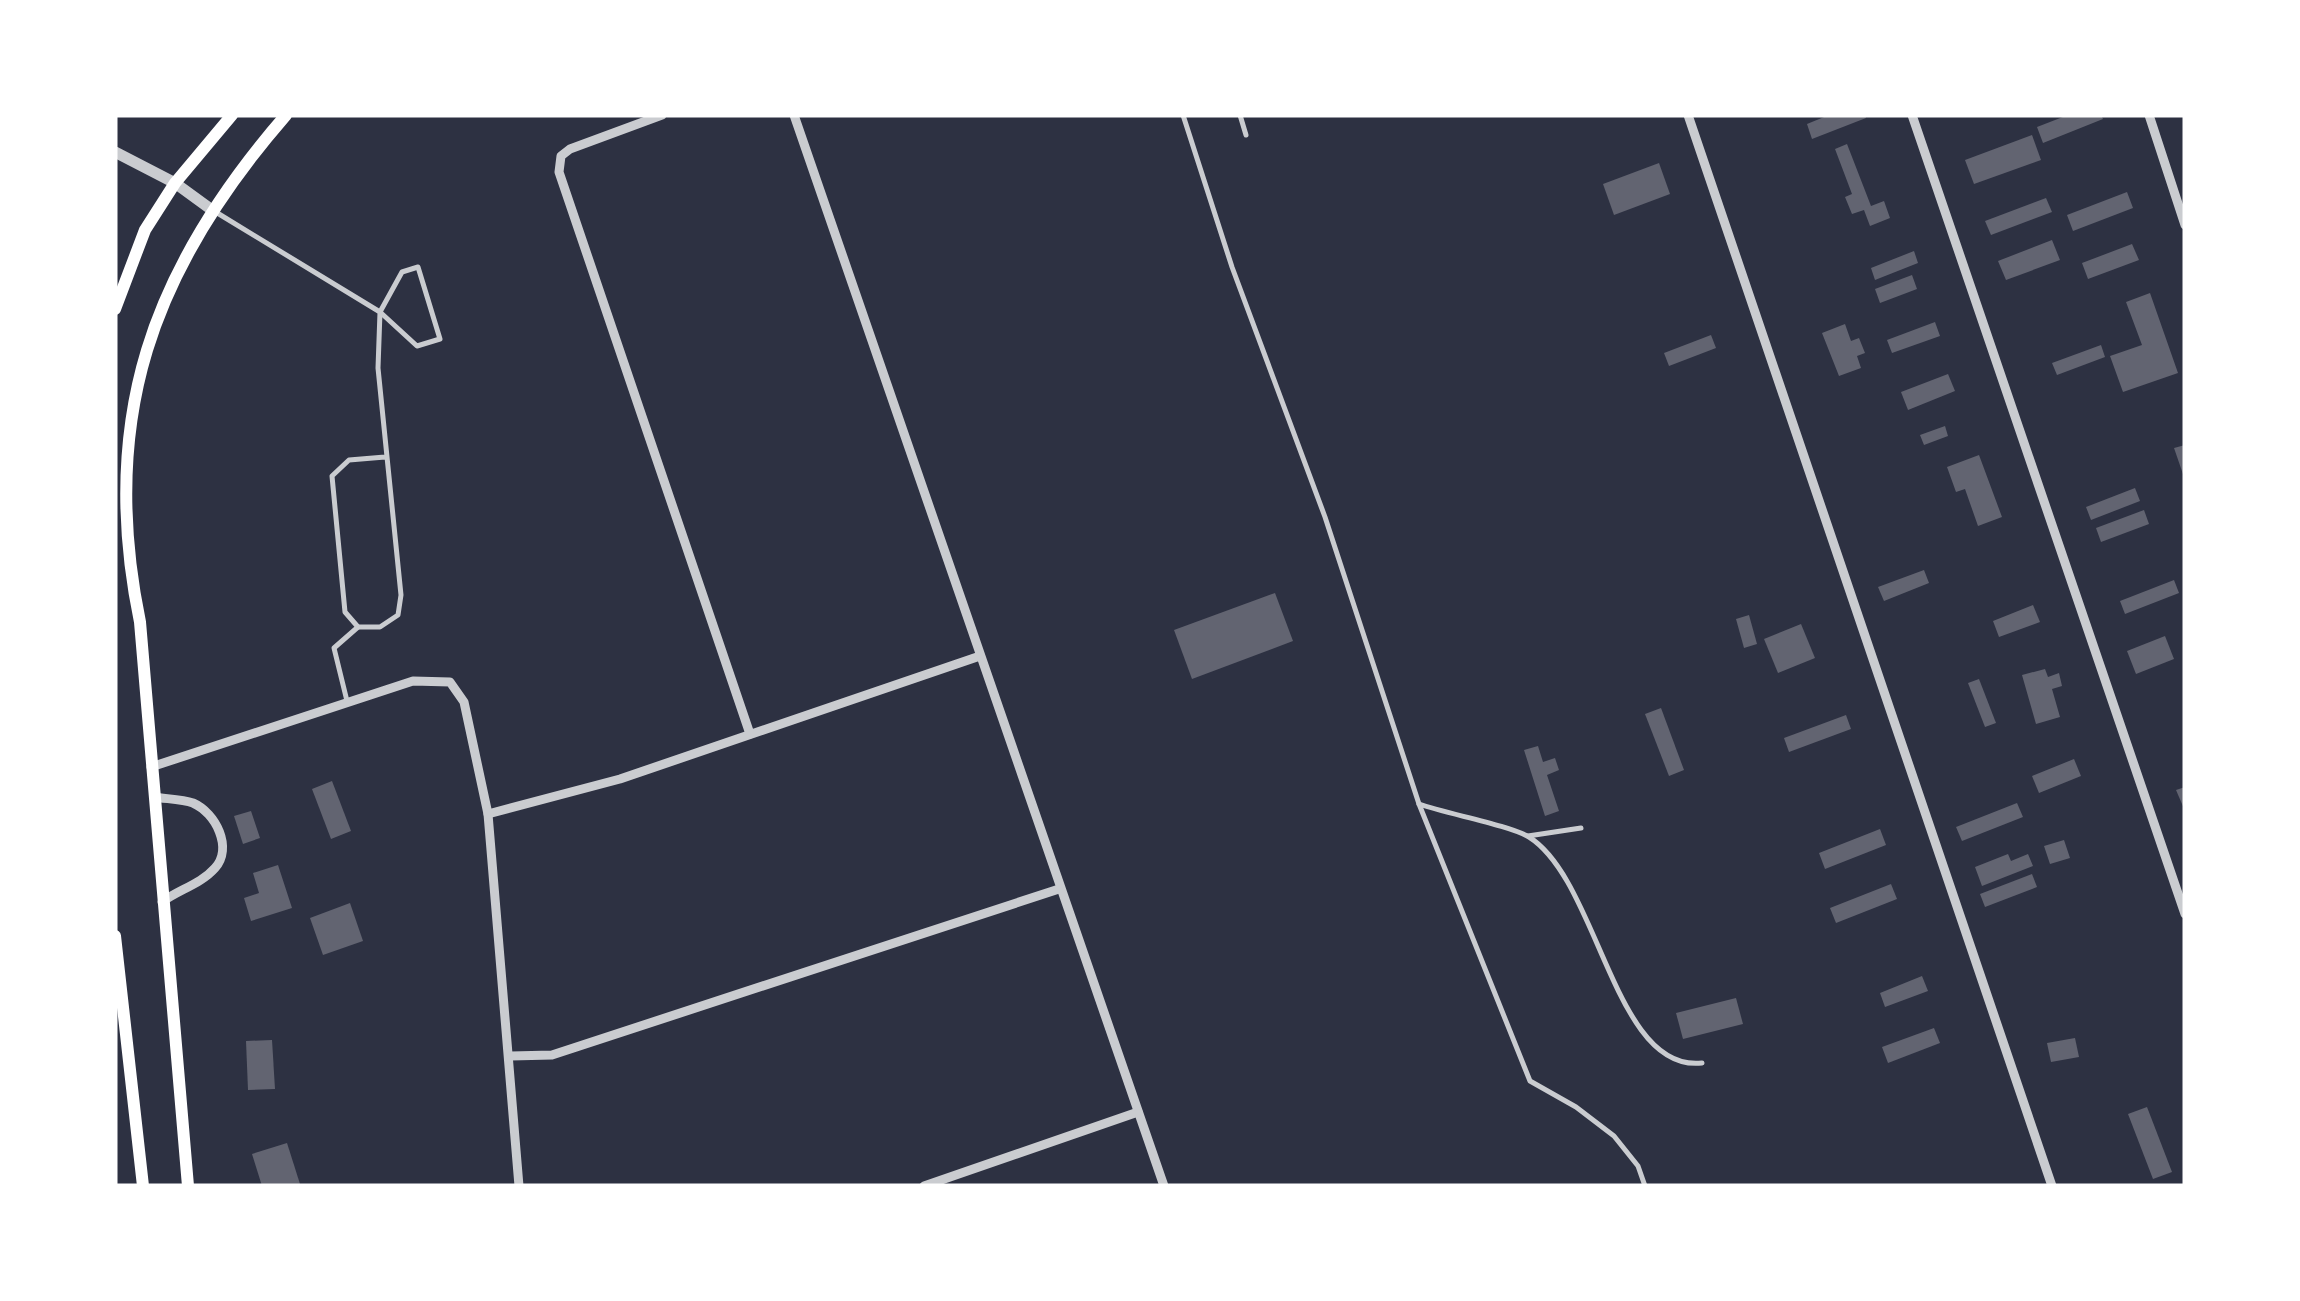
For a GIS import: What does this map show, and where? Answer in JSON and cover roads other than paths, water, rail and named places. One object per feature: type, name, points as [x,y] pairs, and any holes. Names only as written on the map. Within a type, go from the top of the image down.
[{"type":"main road","points":[[115,309],[145,230],[175,183],[232,115]]},
{"type":"main road","points":[[188,1186],[140,622],[126,557],[134,387],[177,269],[212,210],[286,115]]},
{"type":"main road","points":[[115,936],[119,1007],[144,1186]]},
{"type":"street","points":[[662,115],[561,156],[559,172],[750,734]]},
{"type":"street","points":[[794,115],[1164,1186]]},
{"type":"street","points":[[1688,115],[2052,1186]]},
{"type":"street","points":[[1912,115],[2185,914]]},
{"type":"street","points":[[2149,115],[2185,225]]},
{"type":"street","points":[[115,152],[175,183],[212,210]]},
{"type":"street","points":[[488,814],[620,779],[980,656]]},
{"type":"street","points":[[151,767],[347,701],[414,682],[450,682],[464,702],[488,814],[512,1056],[519,1186]]},
{"type":"street","points":[[154,797],[193,804],[214,820],[221,838],[221,860],[211,872],[162,902]]},
{"type":"street","points":[[512,1056],[552,1054],[1059,889]]},
{"type":"street","points":[[924,1186],[1138,1112]]},
{"type":"lane","points":[[1183,115],[1232,267],[1325,517],[1419,804],[1530,1080],[1576,1107],[1614,1136],[1638,1166],[1645,1186]]},
{"type":"lane","points":[[1240,115],[1246,135]]},
{"type":"lane","points":[[212,210],[380,312],[417,346],[440,339],[418,267],[402,272],[380,312],[378,368],[400,595],[398,615],[380,627],[358,627],[334,648],[347,701]]},
{"type":"lane","points":[[358,627],[345,612],[332,476],[349,460],[385,457]]},
{"type":"lane","points":[[1419,804],[1528,836],[1581,828]]},
{"type":"lane","points":[[1528,836],[1570,883],[1629,1010],[1652,1048],[1675,1062],[1702,1063]]}]
